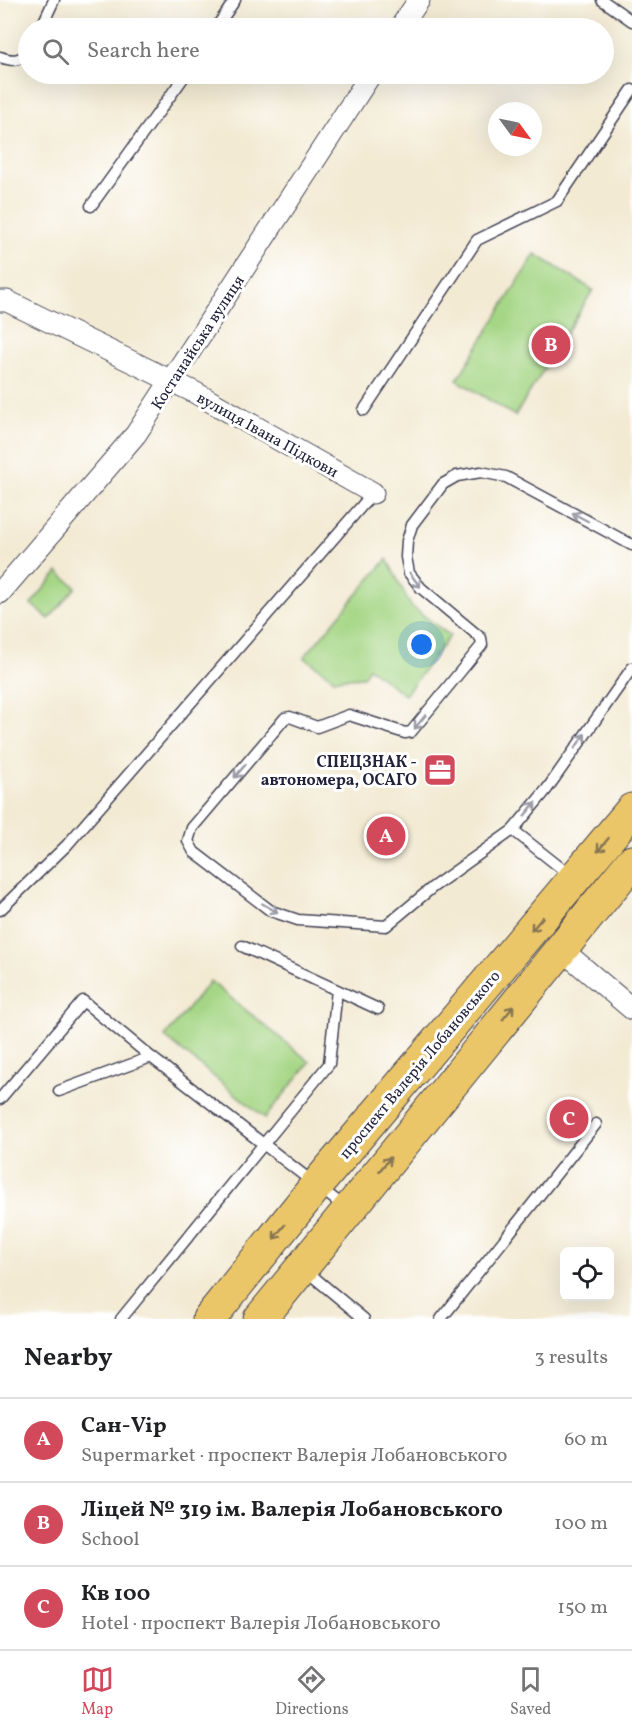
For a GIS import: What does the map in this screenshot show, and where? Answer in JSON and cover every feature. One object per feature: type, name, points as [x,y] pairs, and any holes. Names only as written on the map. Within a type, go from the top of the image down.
[{"type":"main road","name":"проспект Валерія Лобановського","points":[[209,1319],[316,1186],[632,810]]},
{"type":"main road","points":[[260,1319],[632,862]]},
{"type":"street","points":[[406,18],[418,0]]},
{"type":"street","name":"Костанайська вулиця","points":[[0,593],[136,435],[365,84]]},
{"type":"street","name":"вулиця Івана Підкови","points":[[0,301],[7,301],[172,381],[373,493]]},
{"type":"street","points":[[561,949],[632,1010]]},
{"type":"lane","points":[[46,18],[54,0]]},
{"type":"lane","points":[[223,18],[235,0]]},
{"type":"lane","points":[[602,0],[632,21]]},
{"type":"lane","points":[[0,57],[13,61],[18,60]]},
{"type":"lane","points":[[91,206],[179,84]]},
{"type":"lane","points":[[364,410],[477,240],[557,201],[632,90]]},
{"type":"lane","points":[[632,545],[506,477],[481,472],[457,476],[443,484],[412,525],[407,541],[406,556],[409,573],[421,588],[482,638],[482,645],[411,732],[405,733],[349,715],[317,727],[290,717],[285,718],[192,828],[189,841],[194,852],[271,911],[298,920],[386,926],[433,887],[513,830],[547,789],[632,668]]},
{"type":"lane","points":[[0,910],[67,845],[373,493]]},
{"type":"lane","points":[[513,830],[575,879]]},
{"type":"lane","points":[[242,946],[378,1009]]},
{"type":"lane","points":[[121,1319],[329,1064],[338,990]]},
{"type":"lane","points":[[0,1099],[83,1001],[264,1146],[348,1209]]},
{"type":"lane","points":[[59,1091],[152,1057]]},
{"type":"lane","points":[[441,1319],[596,1124]]},
{"type":"lane","points":[[301,1267],[364,1319]]},
{"type":"green space","points":[[535,254],[593,290],[515,416],[457,380]]},
{"type":"green space","points":[[387,559],[411,606],[450,636],[405,695],[369,668],[363,677],[334,679],[304,657]]},
{"type":"green space","points":[[58,572],[76,587],[49,619],[31,604]]},
{"type":"green space","points":[[210,981],[310,1062],[265,1118],[165,1037]]},
{"type":"place","name":"Ліцей № 319 ім. Валерія Лобановського","points":[[551,345]]},
{"type":"place","name":"СПЕЦЗНАК - автономера, ОСАГО","points":[[440,770]]},
{"type":"place","name":"Сан-Vip","points":[[386,836]]},
{"type":"place","name":"Кв 100","points":[[569,1119]]}]
